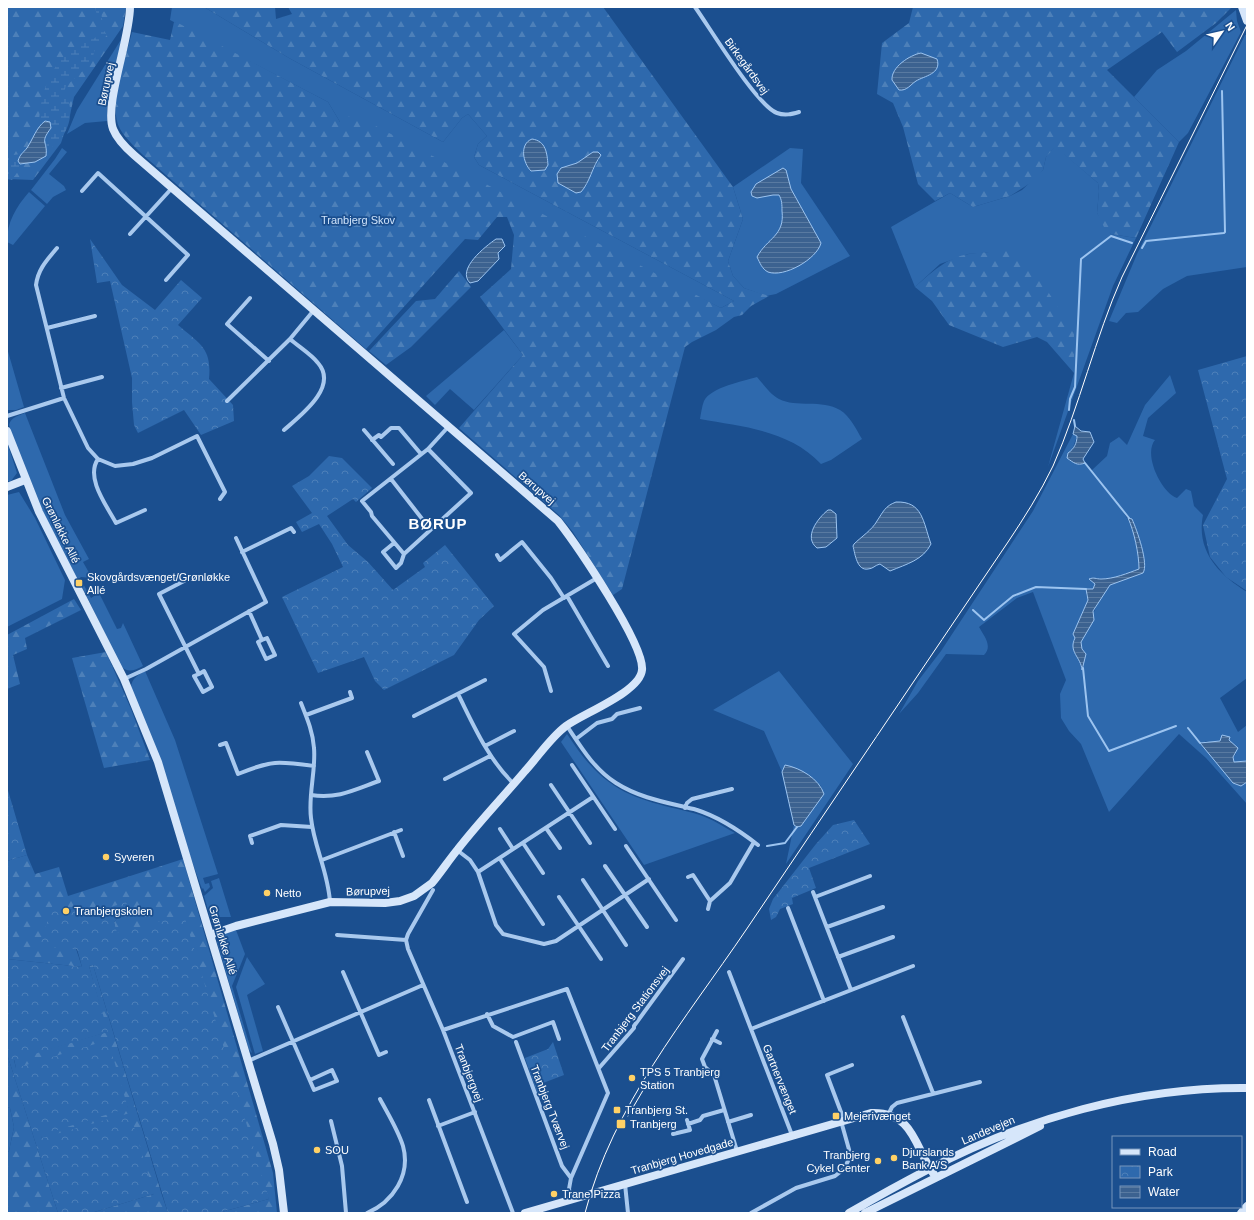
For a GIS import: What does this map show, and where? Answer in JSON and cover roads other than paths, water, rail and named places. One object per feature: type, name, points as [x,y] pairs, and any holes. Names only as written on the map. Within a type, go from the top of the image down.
[{"type":"street","name":"Børupvej","points":[[130,7],[124,49],[112,104],[112,124],[116,134],[127,148],[558,521],[597,578],[635,644],[642,660],[642,672],[637,682],[626,692],[567,726],[457,850],[432,883],[414,896],[400,901],[385,903],[330,902],[236,926],[210,935]]},
{"type":"street","name":"Birkegårdsvej","points":[[695,7],[761,102],[778,113],[787,115],[799,112]]},
{"type":"street","points":[[1242,7],[1247,21]]},
{"type":"street","points":[[82,190],[98,173],[188,255],[166,280]]},
{"type":"street","points":[[130,234],[173,188]]},
{"type":"street","points":[[57,248],[41,268],[37,276],[36,285],[64,398],[88,448],[98,460],[115,466],[133,464],[152,458],[197,436],[225,492],[220,498]]},
{"type":"street","points":[[250,298],[227,324],[269,361]]},
{"type":"street","points":[[227,401],[269,361],[314,310]]},
{"type":"street","points":[[47,328],[95,316]]},
{"type":"street","points":[[284,430],[313,404],[321,391],[324,378],[322,369],[318,363],[290,339]]},
{"type":"street","points":[[62,388],[102,377]]},
{"type":"street","points":[[7,416],[64,398]]},
{"type":"street","points":[[404,554],[362,501],[428,449],[449,426]]},
{"type":"street","points":[[372,440],[379,435],[381,436],[391,428],[399,428],[421,454]]},
{"type":"street","points":[[364,430],[393,464]]},
{"type":"street","name":"Grønløkke Allé","points":[[7,431],[25,480],[56,548],[124,679],[158,762],[273,1144],[279,1170],[284,1213]]},
{"type":"street","points":[[394,543],[383,552],[396,568],[402,563],[404,554],[471,493],[428,449]]},
{"type":"street","points":[[98,460],[93,466],[94,480],[116,523],[144,510]]},
{"type":"street","points":[[391,479],[430,529]]},
{"type":"street","points":[[7,487],[25,480]]},
{"type":"street","points":[[242,552],[291,528],[294,532]]},
{"type":"street","points":[[124,679],[146,669],[266,602],[236,538]]},
{"type":"street","points":[[497,555],[500,560],[522,542],[565,597],[608,666]]},
{"type":"street","points":[[551,691],[544,667],[514,634],[543,610],[597,578]]},
{"type":"street","points":[[184,581],[159,594],[199,674]]},
{"type":"street","points":[[249,611],[262,640]]},
{"type":"street","points":[[267,638],[275,655],[266,659],[258,642],[262,640],[267,638]]},
{"type":"street","points":[[204,671],[212,687],[203,692],[194,676],[199,674],[204,671]]},
{"type":"street","points":[[414,716],[485,680]]},
{"type":"street","points":[[306,715],[352,698],[350,692]]},
{"type":"street","points":[[458,694],[490,756],[498,768],[514,785]]},
{"type":"street","name":"Børupvej","points":[[301,704],[314,740],[314,766],[310,808],[312,827],[328,881],[330,902]]},
{"type":"street","points":[[576,739],[597,723],[612,719],[617,714],[640,708]]},
{"type":"street","points":[[567,726],[590,760],[617,784],[643,796],[715,817],[758,845]]},
{"type":"street","points":[[484,746],[514,731]]},
{"type":"street","points":[[220,745],[226,743],[238,774],[271,762],[279,761],[314,766]]},
{"type":"street","points":[[311,795],[332,797],[379,781],[367,752]]},
{"type":"street","points":[[445,779],[490,756]]},
{"type":"street","points":[[572,765],[615,829]]},
{"type":"street","points":[[551,785],[590,843]]},
{"type":"street","points":[[685,808],[687,803],[692,799],[732,789]]},
{"type":"street","points":[[478,872],[500,859],[593,796]]},
{"type":"street","points":[[252,842],[250,836],[280,825],[312,827]]},
{"type":"street","points":[[500,828],[514,849]]},
{"type":"street","points":[[546,828],[560,848]]},
{"type":"street","points":[[322,860],[401,830]]},
{"type":"street","points":[[394,832],[403,856]]},
{"type":"street","points":[[708,908],[710,901],[730,882],[754,842]]},
{"type":"street","points":[[523,843],[543,873]]},
{"type":"street","points":[[626,846],[676,920]]},
{"type":"street","points":[[457,850],[470,860],[478,872],[496,925],[503,934],[544,944],[551,943],[579,926],[649,879]]},
{"type":"street","points":[[500,859],[543,924]]},
{"type":"street","points":[[605,866],[647,927]]},
{"type":"street","points":[[688,877],[692,874],[710,901]]},
{"type":"street","points":[[815,897],[870,876]]},
{"type":"street","points":[[583,880],[626,945]]},
{"type":"street","points":[[337,935],[406,940],[433,890]]},
{"type":"street","points":[[813,892],[851,990]]},
{"type":"street","points":[[559,897],[601,959]]},
{"type":"street","points":[[827,927],[883,907]]},
{"type":"street","points":[[788,908],[824,1001]]},
{"type":"street","points":[[838,957],[894,937]]},
{"type":"street","name":"Tranbjergvej","points":[[406,940],[423,985],[443,1030],[513,1213]]},
{"type":"street","name":"Tranbjerg Stationsvej","points":[[599,1068],[634,1028],[683,959]]},
{"type":"street","points":[[751,1029],[913,966]]},
{"type":"street","points":[[343,972],[379,1055],[386,1052]]},
{"type":"street","name":"Gartnervænget","points":[[729,972],[792,1135]]},
{"type":"street","points":[[248,1061],[423,985]]},
{"type":"street","name":"Tranbjerg Stationsvej","points":[[443,1030],[487,1014],[567,989],[608,1093],[571,1178],[569,1185],[571,1199]]},
{"type":"street","points":[[278,1008],[314,1090],[337,1080],[332,1070],[310,1080]]},
{"type":"street","points":[[487,1014],[493,1026],[513,1036],[553,1022],[559,1039]]},
{"type":"street","points":[[903,1017],[932,1093]]},
{"type":"street","points":[[717,1031],[702,1059],[705,1067],[714,1075],[737,1151]]},
{"type":"street","points":[[712,1039],[720,1043]]},
{"type":"street","name":"Tranbjerg Tværvej","points":[[516,1042],[562,1166],[571,1178]]},
{"type":"street","points":[[751,1213],[796,1188],[835,1176],[844,1169],[850,1154],[842,1120],[828,1074],[852,1065]]},
{"type":"street","points":[[888,1115],[893,1105],[932,1093],[980,1082]]},
{"type":"street","name":"Landevejen","points":[[849,1213],[931,1168],[1016,1130],[1076,1111],[1115,1101],[1163,1093],[1206,1089],[1247,1088]]},
{"type":"street","points":[[367,1213],[381,1206],[390,1198],[401,1180],[404,1166],[403,1146],[380,1099]]},
{"type":"street","points":[[429,1100],[467,1202]]},
{"type":"street","points":[[674,1134],[690,1130],[687,1122],[700,1120],[703,1116],[724,1110]]},
{"type":"street","name":"Landevejen","points":[[865,1213],[1020,1136],[1076,1111]]},
{"type":"street","points":[[438,1126],[475,1112]]},
{"type":"street","name":"Tranbjerg Hovedgade","points":[[525,1213],[871,1112],[888,1115],[906,1125],[922,1150],[930,1159],[931,1168],[936,1177]]},
{"type":"street","points":[[728,1122],[751,1115]]},
{"type":"street","points":[[331,1121],[342,1166],[346,1213]]},
{"type":"street","points":[[626,1184],[628,1213]]},
{"type":"street","points":[[1241,1213],[1247,1206]]},
{"type":"water","points":[[921,53],[937,59],[937,68],[931,74],[916,81],[906,89],[899,90],[892,80],[895,71],[902,62]]},
{"type":"water","points":[[45,121],[50,122],[51,128],[45,137],[46,156],[35,162],[20,164],[18,161],[20,157],[39,127]]},
{"type":"water","points":[[532,139],[540,142],[545,148],[548,165],[545,170],[531,171],[524,159],[525,145]]},
{"type":"water","points":[[593,152],[598,152],[601,155],[595,164],[587,184],[581,192],[576,193],[558,183],[557,174],[561,168],[577,163]]},
{"type":"water","points":[[783,168],[786,170],[791,189],[821,243],[818,249],[807,261],[791,270],[775,273],[768,272],[764,269],[757,257],[778,232],[781,226],[781,199],[779,195],[757,198],[752,196],[751,192],[756,184]]},
{"type":"water","points":[[496,239],[502,239],[505,246],[498,253],[499,259],[478,281],[470,283],[467,277],[469,265],[480,252]]},
{"type":"water","points":[[1075,426],[1081,431],[1090,432],[1094,442],[1083,459],[1085,463],[1082,464],[1076,464],[1067,458],[1068,453],[1075,446],[1077,436],[1073,434]]},
{"type":"water","points":[[896,502],[912,505],[917,509],[924,521],[931,544],[919,558],[890,571],[880,564],[864,569],[857,561],[853,546],[875,524],[887,507]]},
{"type":"water","points":[[828,510],[831,510],[836,514],[837,538],[826,547],[817,548],[811,539],[812,533],[816,523]]},
{"type":"water","points":[[1128,518],[1132,519],[1139,539],[1145,562],[1143,573],[1110,585],[1093,611],[1094,620],[1081,642],[1082,649],[1086,654],[1082,670],[1080,661],[1073,647],[1075,638],[1073,634],[1088,600],[1086,589],[1093,589],[1095,584],[1089,579],[1121,576],[1139,569],[1136,543]]},
{"type":"water","points":[[1222,735],[1230,737],[1229,740],[1238,748],[1233,757],[1234,762],[1247,761],[1247,782],[1241,786],[1233,783],[1200,743],[1220,741]]},
{"type":"water","points":[[785,765],[791,766],[809,775],[822,789],[824,794],[801,826],[797,827],[794,825],[782,772]]},
{"type":"waterway","points":[[1142,248],[1146,241],[1225,232],[1222,91]]},
{"type":"waterway","points":[[1069,410],[1070,399],[1075,387],[1081,259],[1111,236],[1132,243]]},
{"type":"waterway","points":[[1074,420],[1075,426]]},
{"type":"waterway","points":[[1085,463],[1129,518]]},
{"type":"waterway","points":[[973,610],[984,620],[1013,596],[1036,587],[1086,589]]},
{"type":"waterway","points":[[1083,668],[1088,716],[1109,751],[1176,726]]},
{"type":"waterway","points":[[1188,728],[1200,743]]},
{"type":"waterway","points":[[767,846],[785,843],[797,827]]},
{"type":"tram line","points":[[585,1213],[597,1174],[613,1136],[653,1065],[1008,542],[1043,486],[1063,443],[1112,300],[1122,277],[1247,25]]},
{"type":"tram line","points":[[628,1116],[645,1087]]},
{"type":"place","name":"Skovgårdsvænget/Grønløkke Allé","points":[[79,583]]},
{"type":"place","name":"Syveren","points":[[106,857]]},
{"type":"place","name":"Netto","points":[[267,893]]},
{"type":"place","name":"Tranbjergskolen","points":[[66,911]]},
{"type":"place","name":"TPS 5 Tranbjerg Station","points":[[632,1078]]},
{"type":"place","name":"Tranbjerg St.","points":[[617,1110]]},
{"type":"place","name":"Mejerivænget","points":[[836,1116]]},
{"type":"place","name":"Tranbjerg","points":[[621,1124]]},
{"type":"place","name":"SOU","points":[[317,1150]]},
{"type":"place","name":"Djurslands Bank A/S","points":[[894,1158]]},
{"type":"place","name":"Tranbjerg Cykel Center","points":[[878,1161]]},
{"type":"place","name":"Trane Pizza","points":[[554,1194]]},
{"type":"district","name":"BØRUP","points":[[438,523]]},
{"type":"park label","name":"Tranbjerg Skov","points":[[358,220]]}]
